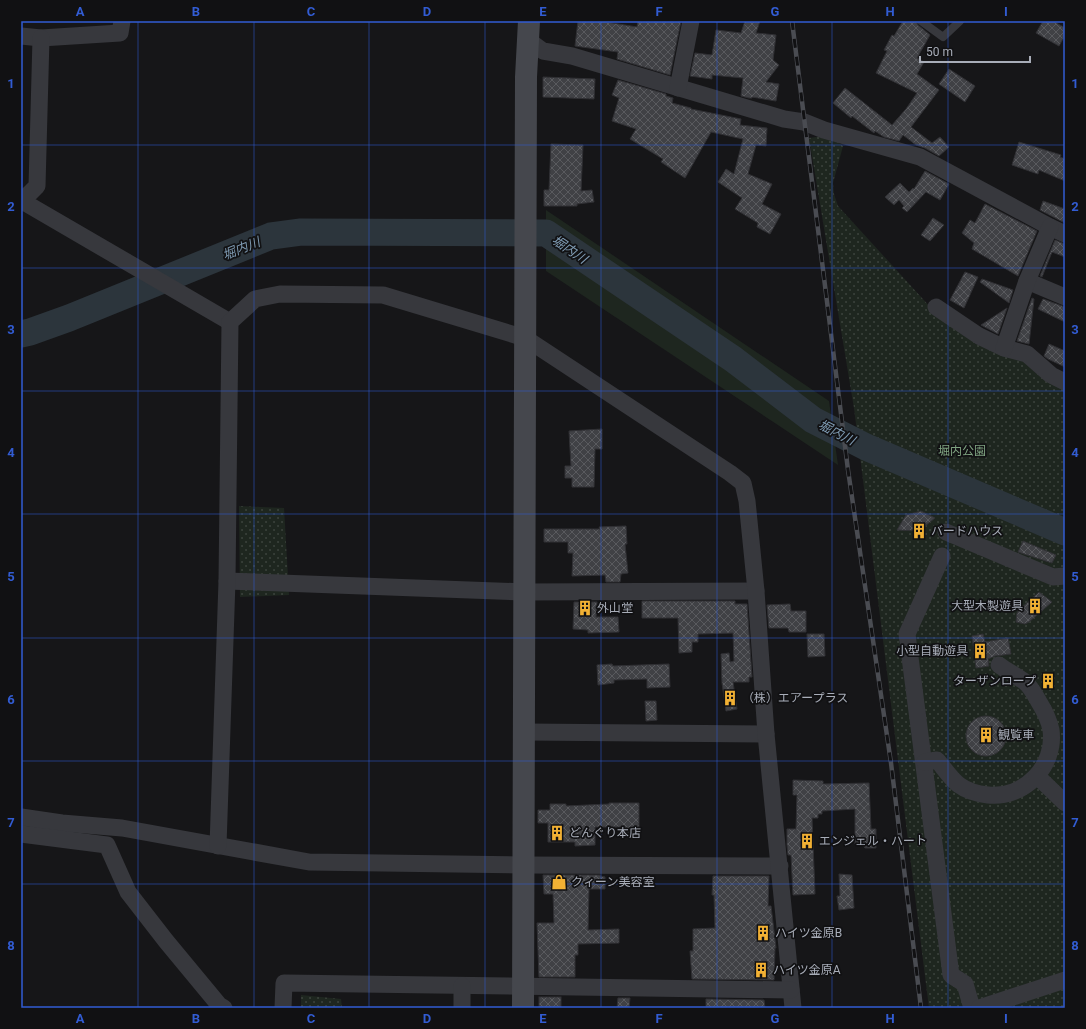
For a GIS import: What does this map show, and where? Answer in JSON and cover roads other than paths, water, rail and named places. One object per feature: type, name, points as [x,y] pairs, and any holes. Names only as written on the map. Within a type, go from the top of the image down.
[{"type":"street","points":[[21,36],[41,38],[120,33],[122,21]]},
{"type":"street","points":[[678,88],[691,21]]},
{"type":"street","points":[[526,28],[543,51],[572,56],[784,119],[804,122],[824,130],[920,157],[1057,230],[1027,282],[1004,348]]},
{"type":"street","points":[[523,998],[526,28]]},
{"type":"street","points":[[41,38],[37,186],[22,201],[230,322]]},
{"type":"street","points":[[1027,282],[1065,297]]},
{"type":"street","points":[[218,846],[227,581],[230,322],[255,299],[280,294],[383,295],[525,338],[743,483],[747,501],[756,591],[766,734],[793,1008]]},
{"type":"street","points":[[936,307],[979,336],[1004,348],[1027,354],[1051,375],[1065,382]]},
{"type":"street","points":[[946,532],[1053,577],[1065,576]]},
{"type":"street","points":[[972,1008],[965,984],[951,975],[908,634],[943,554],[978,546]]},
{"type":"street","points":[[227,581],[525,592],[756,591]]},
{"type":"street","points":[[925,762],[937,760],[959,785],[978,794],[997,796],[1016,791],[1037,776],[1045,765],[1050,749],[1051,730],[1045,712],[1025,682],[999,665]]},
{"type":"street","points":[[525,732],[766,734]]},
{"type":"street","points":[[1037,776],[1065,803]]},
{"type":"street","points":[[21,817],[62,823],[122,828],[309,862],[780,866]]},
{"type":"street","points":[[21,834],[107,845],[128,892],[166,941],[219,1005],[224,1008]]},
{"type":"street","points":[[979,1008],[1065,980]]},
{"type":"street","points":[[283,1008],[284,983],[462,986],[523,998],[791,990]]},
{"type":"street","points":[[462,986],[462,1008]]},
{"type":"lane","points":[[922,21],[943,37],[960,21]]},
{"type":"waterway","name":"堀内川","points":[[21,334],[69,318],[271,236],[301,232],[546,233],[733,359],[813,420],[866,447],[1065,532]]},
{"type":"railway","points":[[792,21],[848,470],[891,763],[921,1008]]},
{"type":"place","name":"バードハウス","points":[[919,531]]},
{"type":"place","name":"大型木製遊具","points":[[1035,606]]},
{"type":"place","name":"外山堂","points":[[585,608]]},
{"type":"place","name":"小型自動遊具","points":[[980,651]]},
{"type":"place","name":"ターザンロープ","points":[[1048,681]]},
{"type":"place","name":"（株）エアープラス","points":[[730,698]]},
{"type":"place","name":"観覧車","points":[[986,735]]},
{"type":"place","name":"どんぐり本店","points":[[557,833]]},
{"type":"place","name":"エンジェル・ハート","points":[[807,841]]},
{"type":"place","name":"クィーン美容室","points":[[559,882]]},
{"type":"place","name":"ハイツ金原B","points":[[763,933]]},
{"type":"place","name":"ハイツ金原A","points":[[761,970]]},
{"type":"park label","name":"堀内公園","points":[[962,451]]}]
